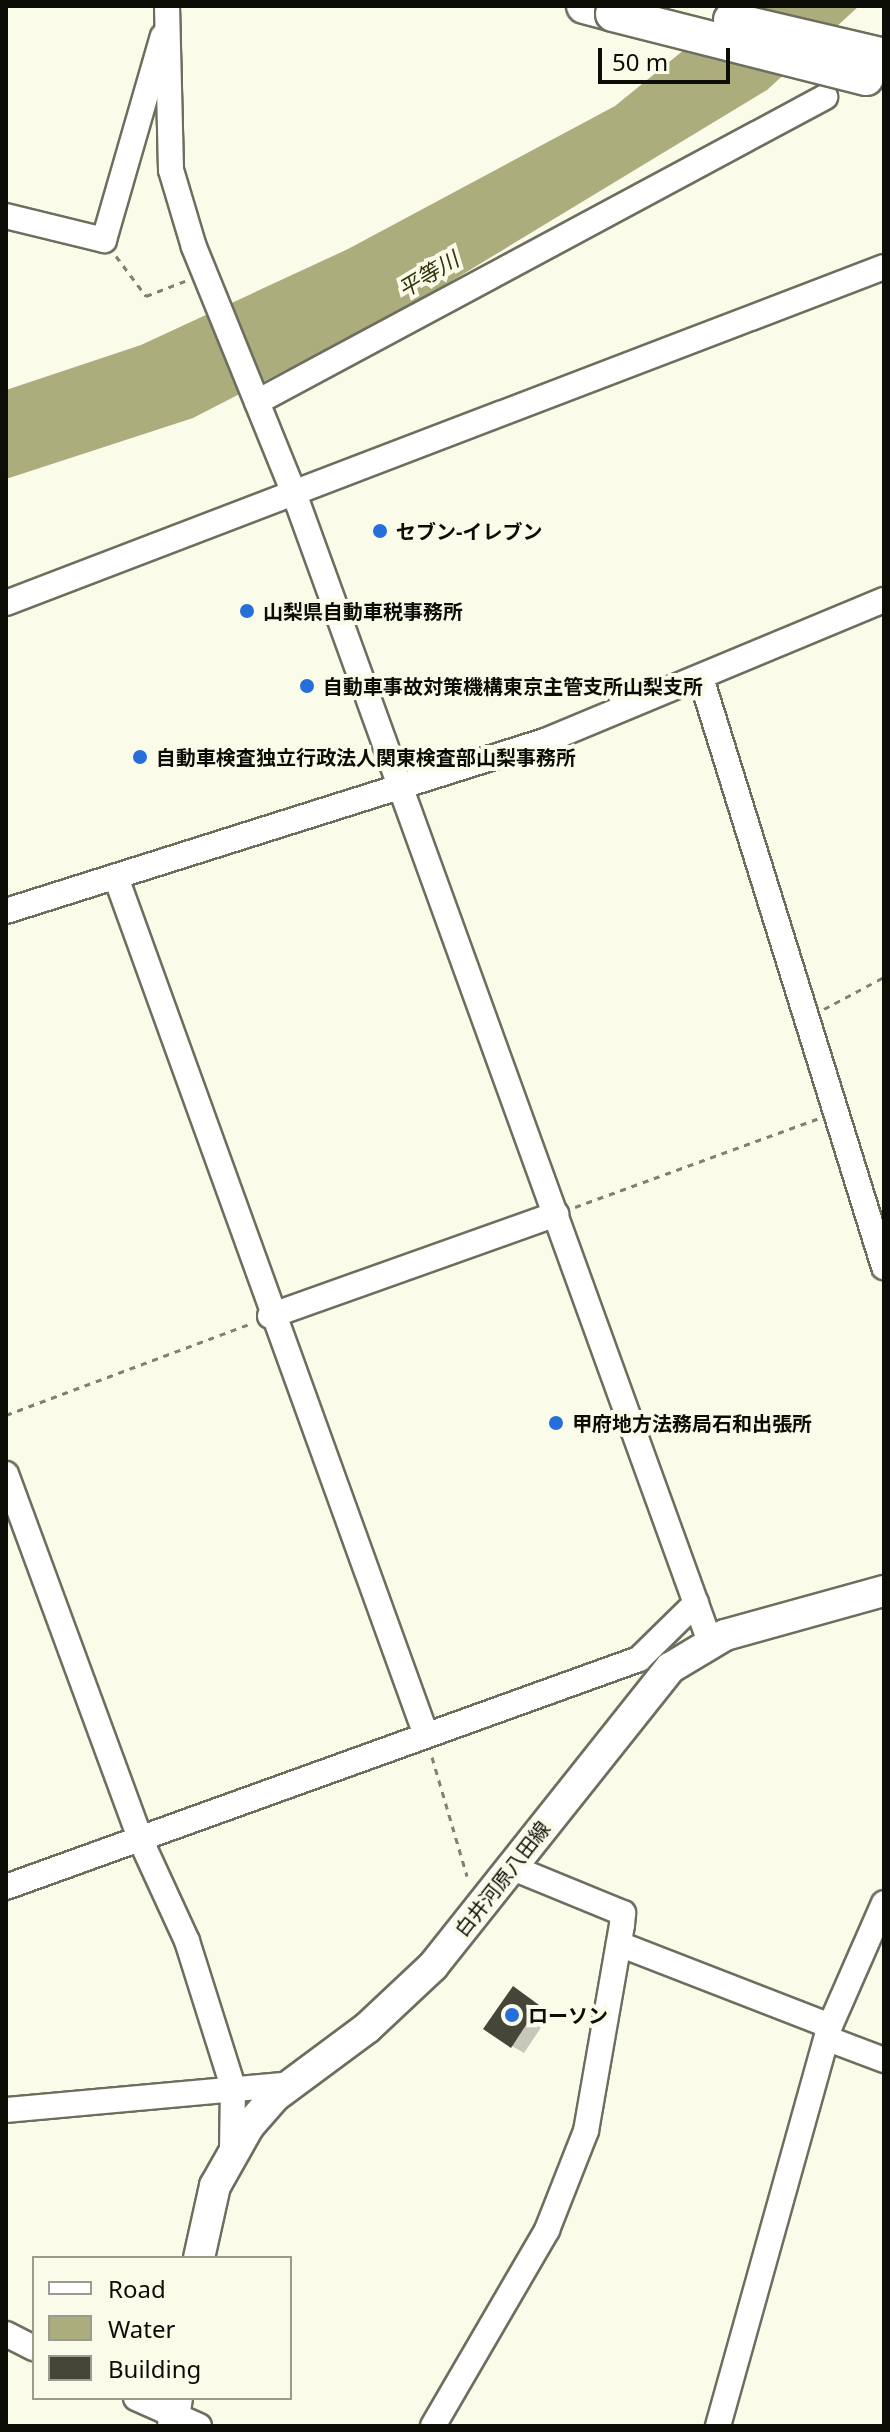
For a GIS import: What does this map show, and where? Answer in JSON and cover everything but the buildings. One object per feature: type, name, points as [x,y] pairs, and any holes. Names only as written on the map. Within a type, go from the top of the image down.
[{"type":"highway","points":[[673,6],[878,72]]},
{"type":"highway","points":[[598,10],[878,72]]},
{"type":"main road","name":"白井河原八田線","points":[[199,2256],[215,2186],[232,2152],[290,2084],[409,1991],[511,1867],[645,1694],[710,1642],[884,1591]]},
{"type":"street","points":[[167,6],[171,170],[204,273],[294,493],[710,1642]]},
{"type":"street","points":[[6,216],[104,240],[157,43],[168,31]]},
{"type":"street","points":[[256,398],[825,97]]},
{"type":"street","points":[[6,603],[884,267]]},
{"type":"street","points":[[6,911],[117,880],[402,789],[701,678],[884,600]]},
{"type":"street","points":[[701,678],[809,1016],[835,1113],[884,1267]]},
{"type":"street","points":[[117,880],[270,1316],[426,1735]]},
{"type":"street","points":[[270,1316],[556,1214]]},
{"type":"street","points":[[6,1474],[141,1841],[187,1941],[233,2087],[232,2152]]},
{"type":"street","points":[[6,1887],[141,1841],[639,1659],[696,1603]]},
{"type":"street","points":[[433,2426],[547,2230],[586,2131],[619,1944],[623,1913],[511,1867]]},
{"type":"street","points":[[718,2426],[830,2033],[884,1903]]},
{"type":"street","points":[[619,1944],[830,2033],[884,2060]]},
{"type":"street","points":[[6,2110],[290,2084]]},
{"type":"street","points":[[6,2334],[32,2347]]},
{"type":"street","points":[[141,2400],[180,2417]]},
{"type":"path","points":[[104,240],[146,296],[204,273]]},
{"type":"path","points":[[809,1016],[884,977]]},
{"type":"path","points":[[556,1214],[835,1113]]},
{"type":"path","points":[[6,1415],[270,1316]]},
{"type":"path","points":[[426,1735],[467,1876]]},
{"type":"water","name":"平等川","points":[[738,6],[859,6],[767,90],[412,305],[193,418],[6,479],[6,390],[141,345],[348,249],[615,106]]},
{"type":"place","name":"セブン-イレブン","points":[[380,531]]},
{"type":"place","name":"山梨県自動車税事務所","points":[[247,611]]},
{"type":"place","name":"自動車事故対策機構東京主管支所山梨支所","points":[[307,686]]},
{"type":"place","name":"自動車検査独立行政法人関東検査部山梨事務所","points":[[140,757]]},
{"type":"place","name":"甲府地方法務局石和出張所","points":[[556,1423]]},
{"type":"place","name":"ローソン","points":[[512,2015]]}]
